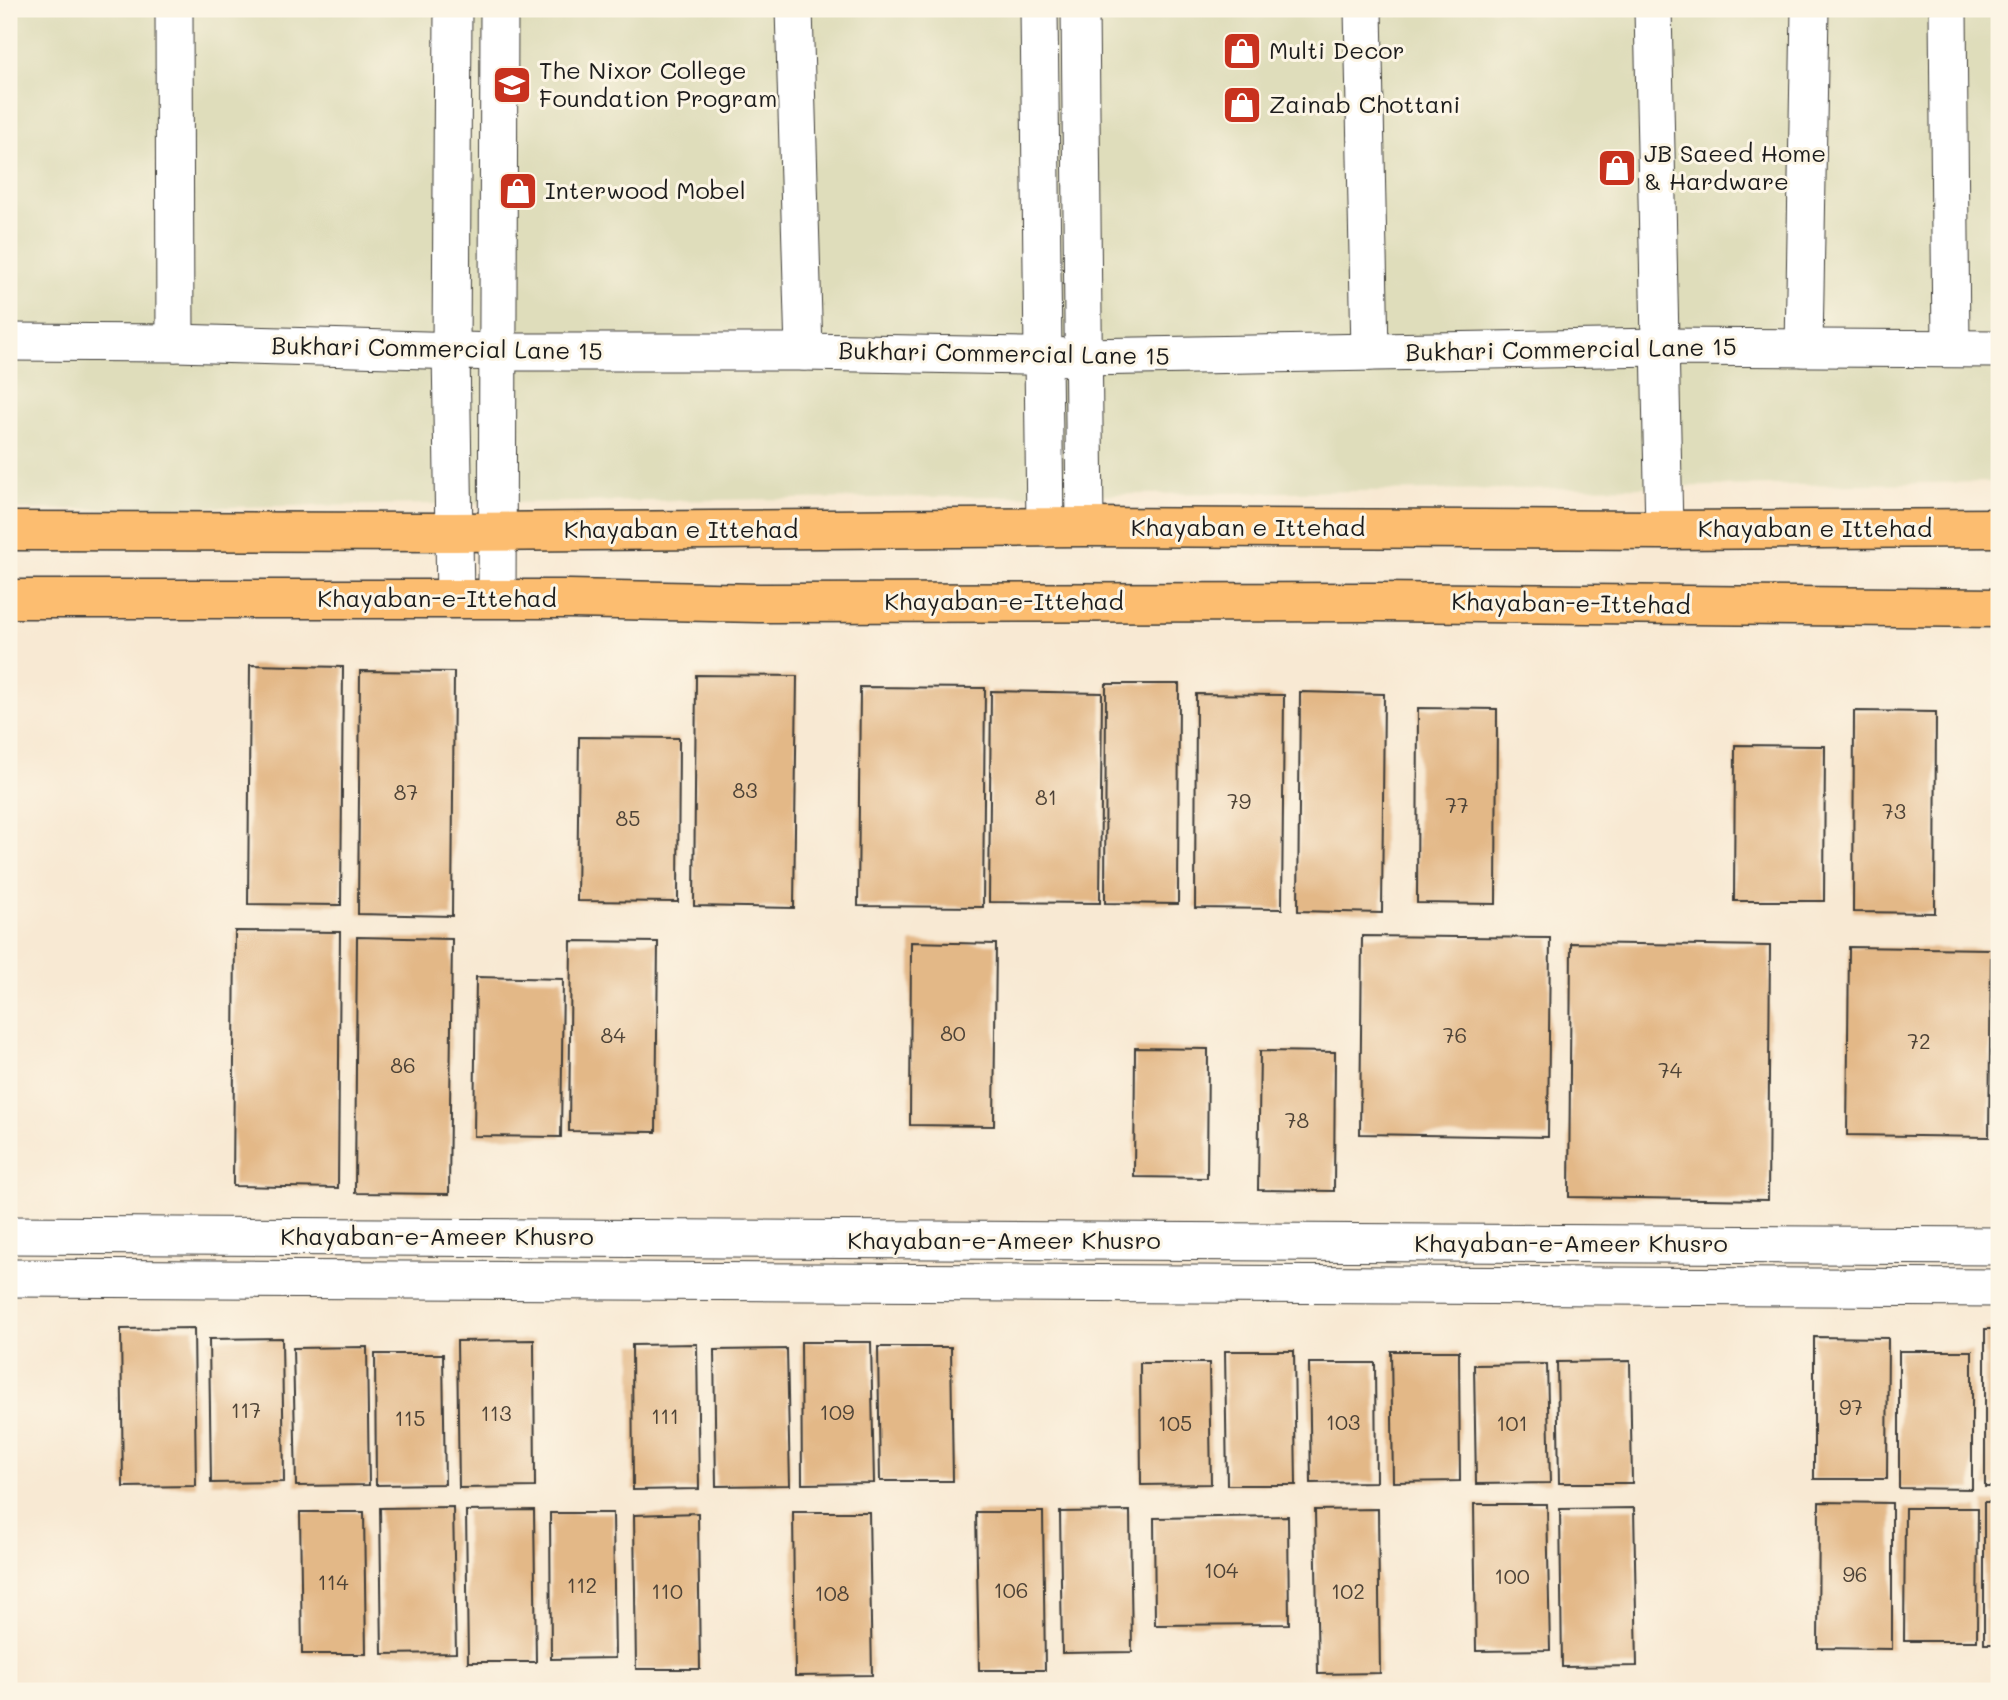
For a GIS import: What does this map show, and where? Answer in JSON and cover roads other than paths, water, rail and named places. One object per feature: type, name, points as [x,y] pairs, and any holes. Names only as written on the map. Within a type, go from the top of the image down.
[{"type":"main road","name":"Khayaban e Ittehad","points":[[497,532],[1085,527],[1664,530],[1999,528]]},
{"type":"main road","points":[[9,531],[497,532]]},
{"type":"main road","name":"Khayaban-e-Ittehad","points":[[9,598],[570,598],[759,603],[1377,602],[1999,608]]},
{"type":"street","points":[[174,9],[175,344]]},
{"type":"street","points":[[453,9],[451,351],[455,599]]},
{"type":"street","points":[[497,600],[499,9]]},
{"type":"street","points":[[794,9],[804,352]]},
{"type":"street","points":[[1039,9],[1045,528]]},
{"type":"street","points":[[1080,9],[1085,527]]},
{"type":"street","points":[[1363,9],[1370,352]]},
{"type":"street","points":[[1653,9],[1664,530]]},
{"type":"street","points":[[1804,348],[1810,9]]},
{"type":"street","points":[[1948,9],[1951,348]]},
{"type":"street","name":"Bukhari Commercial Lane 15","points":[[9,342],[498,352],[804,352],[1043,357],[1660,347],[1999,349]]},
{"type":"street","name":"Khayaban-e-Ameer Khusro","points":[[9,1235],[1999,1246]]},
{"type":"street","points":[[1735,1245],[1753,1255],[1756,1269],[1750,1281],[1738,1287]]},
{"type":"street","points":[[1829,1245],[1813,1258],[1812,1272],[1820,1283],[1833,1287]]},
{"type":"street","name":"Khayaban-e-Ameer Khusro","points":[[9,1278],[1999,1288]]},
{"type":"place","name":"Multi Decor","points":[[1242,51]]},
{"type":"place","name":"The Nixor College Foundation Program","points":[[512,85]]},
{"type":"place","name":"Zainab Chottani","points":[[1242,105]]},
{"type":"place","name":"JB Saeed Home & Hardware","points":[[1617,168]]},
{"type":"place","name":"Interwood Mobel","points":[[518,191]]}]
